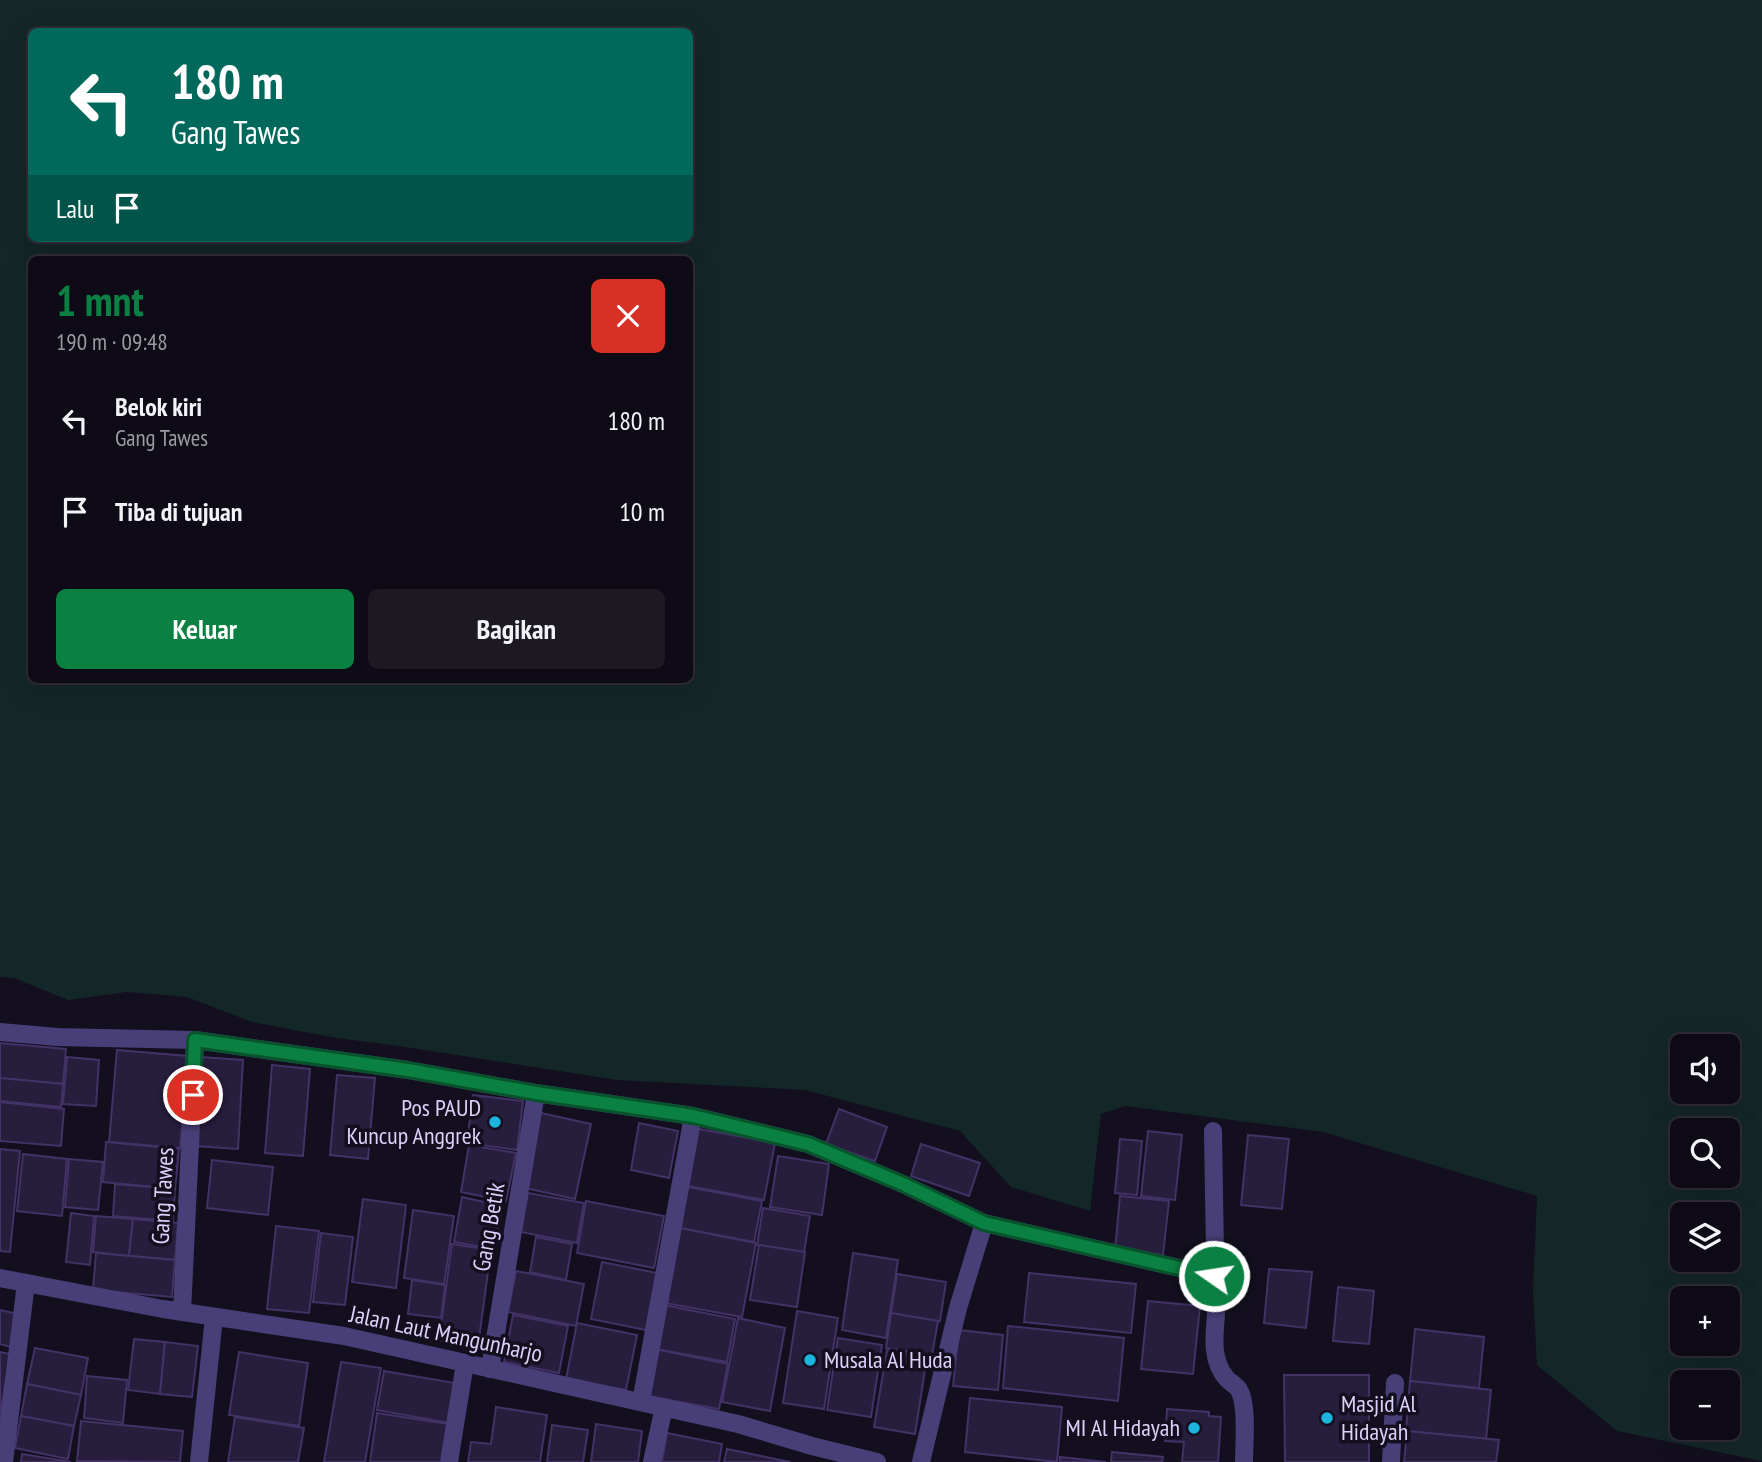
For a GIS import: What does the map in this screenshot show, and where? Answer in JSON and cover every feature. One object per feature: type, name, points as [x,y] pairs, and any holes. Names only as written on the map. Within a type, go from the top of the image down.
[{"type":"street","points":[[0,1032],[57,1037],[195,1040],[408,1070],[536,1093],[693,1116],[808,1144],[903,1184],[984,1223],[1214,1276]]},
{"type":"street","name":"Gang Tawes","points":[[183,1312],[195,1040]]},
{"type":"street","name":"Gang Betik","points":[[489,1369],[536,1093]]},
{"type":"street","points":[[640,1402],[693,1116]]},
{"type":"street","points":[[1213,1131],[1216,1315],[1213,1337],[1216,1362],[1226,1378],[1240,1390],[1245,1413],[1244,1462]]},
{"type":"street","points":[[921,1462],[958,1308],[984,1223]]},
{"type":"street","name":"Jalan Laut Mangunharjo","points":[[0,1278],[183,1312],[344,1336],[738,1424],[877,1462]]},
{"type":"street","points":[[4,1462],[26,1283]]},
{"type":"street","points":[[199,1462],[214,1317]]},
{"type":"street","points":[[449,1462],[465,1363]]},
{"type":"street","points":[[1391,1462],[1395,1383]]},
{"type":"street","points":[[652,1462],[664,1407]]},
{"type":"green space","points":[[0,0],[1762,0],[1762,1461],[1617,1431],[1537,1365],[1533,1290],[1537,1196],[1323,1132],[1125,1106],[1101,1114],[1090,1211],[1011,1187],[960,1131],[805,1090],[617,1080],[337,1038],[252,1022],[187,997],[127,992],[68,1000],[14,978],[0,977]]},
{"type":"building","points":[[0,1043],[66,1049],[63,1084],[0,1078]]},
{"type":"building","points":[[117,1050],[188,1056],[180,1148],[109,1142]]},
{"type":"building","points":[[67,1057],[99,1060],[96,1106],[63,1104]]},
{"type":"building","points":[[201,1057],[243,1060],[238,1149],[195,1146]]},
{"type":"building","points":[[272,1065],[310,1069],[303,1156],[265,1153]]},
{"type":"building","points":[[337,1075],[375,1078],[368,1159],[330,1155]]},
{"type":"building","points":[[0,1078],[63,1084],[61,1107],[0,1101]]},
{"type":"building","name":"Pos PAUD Kuncup Anggrek","points":[[473,1095],[523,1101],[517,1150],[467,1143]]},
{"type":"building","points":[[0,1102],[64,1109],[61,1146],[0,1141]]},
{"type":"building","points":[[839,1109],[887,1127],[875,1161],[826,1144]]},
{"type":"building","points":[[541,1113],[591,1124],[575,1199],[525,1188]]},
{"type":"building","points":[[639,1123],[678,1131],[669,1178],[631,1170]]},
{"type":"building","points":[[694,1128],[775,1143],[764,1200],[683,1185]]},
{"type":"building","points":[[1148,1131],[1182,1135],[1175,1200],[1141,1196]]},
{"type":"building","points":[[1248,1135],[1289,1139],[1282,1209],[1241,1205]]},
{"type":"building","points":[[1120,1139],[1142,1141],[1137,1195],[1115,1193]]},
{"type":"building","points":[[106,1142],[179,1149],[175,1189],[103,1182]]},
{"type":"building","points":[[921,1144],[980,1163],[969,1196],[911,1176]]},
{"type":"building","points":[[469,1145],[516,1153],[506,1201],[461,1192]]},
{"type":"building","points":[[0,1149],[20,1151],[10,1252],[0,1251]]},
{"type":"building","points":[[23,1154],[67,1159],[62,1216],[17,1211]]},
{"type":"building","points":[[778,1156],[829,1164],[822,1215],[770,1207]]},
{"type":"building","points":[[69,1159],[103,1162],[98,1210],[65,1207]]},
{"type":"building","points":[[212,1160],[273,1167],[268,1215],[207,1208]]},
{"type":"building","points":[[115,1184],[175,1189],[173,1221],[113,1216]]},
{"type":"building","points":[[683,1186],[762,1201],[754,1242],[675,1227]]},
{"type":"building","points":[[528,1193],[584,1203],[577,1243],[521,1232]]},
{"type":"building","points":[[1120,1196],[1169,1201],[1163,1255],[1115,1250]]},
{"type":"building","points":[[462,1197],[502,1206],[494,1249],[454,1242]]},
{"type":"building","points":[[363,1199],[406,1205],[396,1288],[352,1282]]},
{"type":"building","points":[[586,1201],[664,1216],[654,1268],[577,1253]]},
{"type":"building","points":[[763,1208],[810,1216],[804,1252],[757,1245]]},
{"type":"building","points":[[413,1210],[454,1216],[444,1284],[404,1278]]},
{"type":"building","points":[[71,1213],[94,1216],[90,1265],[66,1262]]},
{"type":"building","points":[[96,1216],[133,1219],[129,1256],[93,1252]]},
{"type":"building","points":[[133,1219],[178,1223],[175,1260],[129,1256]]},
{"type":"building","points":[[276,1226],[319,1231],[309,1313],[267,1309]]},
{"type":"building","points":[[680,1228],[756,1243],[742,1317],[665,1303]]},
{"type":"building","points":[[321,1233],[353,1237],[345,1305],[313,1302]]},
{"type":"building","points":[[536,1237],[572,1244],[566,1280],[530,1272]]},
{"type":"building","points":[[452,1244],[491,1250],[478,1346],[439,1340]]},
{"type":"building","points":[[759,1245],[805,1252],[797,1307],[750,1300]]},
{"type":"building","points":[[96,1253],[175,1260],[172,1297],[93,1290]]},
{"type":"building","points":[[853,1253],[898,1260],[886,1338],[842,1330]]},
{"type":"building","points":[[602,1262],[657,1273],[646,1330],[591,1319]]},
{"type":"building","points":[[1269,1269],[1312,1272],[1306,1328],[1264,1323]]},
{"type":"building","points":[[516,1271],[584,1284],[576,1326],[508,1312]]},
{"type":"building","points":[[1029,1273],[1136,1284],[1131,1333],[1024,1322]]},
{"type":"building","points":[[897,1274],[946,1282],[940,1321],[891,1314]]},
{"type":"building","points":[[412,1280],[445,1285],[441,1318],[408,1314]]},
{"type":"building","points":[[1338,1287],[1374,1291],[1369,1344],[1333,1341]]},
{"type":"building","points":[[1148,1301],[1200,1306],[1193,1374],[1141,1369]]},
{"type":"building","points":[[664,1305],[735,1319],[727,1362],[656,1349]]},
{"type":"building","points":[[0,1310],[17,1314],[11,1347],[0,1344]]},
{"type":"building","name":"Musala Al Huda","points":[[797,1311],[838,1318],[824,1409],[783,1403]]},
{"type":"building","points":[[891,1313],[938,1321],[932,1355],[886,1348]]},
{"type":"building","points":[[513,1315],[568,1326],[559,1373],[504,1362]]},
{"type":"building","points":[[738,1318],[785,1328],[770,1411],[722,1402]]},
{"type":"building","points":[[577,1323],[637,1335],[626,1390],[566,1379]]},
{"type":"building","points":[[1008,1326],[1124,1338],[1118,1401],[1003,1388]]},
{"type":"building","points":[[1415,1329],[1484,1337],[1479,1388],[1410,1381]]},
{"type":"building","points":[[959,1330],[1003,1335],[998,1390],[953,1386]]},
{"type":"building","points":[[838,1338],[882,1345],[871,1417],[827,1410]]},
{"type":"building","points":[[134,1339],[165,1342],[160,1394],[128,1390]]},
{"type":"building","points":[[165,1342],[198,1346],[192,1397],[160,1394]]},
{"type":"building","points":[[35,1348],[88,1358],[81,1395],[27,1384]]},
{"type":"building","points":[[655,1349],[728,1364],[719,1409],[647,1396]]},
{"type":"building","points":[[887,1350],[927,1357],[915,1434],[874,1427]]},
{"type":"building","points":[[0,1352],[10,1354],[0,1418]]},
{"type":"building","points":[[239,1352],[308,1363],[299,1426],[229,1415]]},
{"type":"building","points":[[341,1362],[381,1368],[365,1462],[324,1462]]},
{"type":"building","points":[[384,1371],[455,1383],[449,1423],[377,1410]]},
{"type":"building","name":"Masjid Al Hidayah","points":[[1284,1375],[1369,1375],[1369,1462],[1285,1462]]},
{"type":"building","points":[[87,1376],[127,1380],[123,1423],[84,1418]]},
{"type":"building","points":[[1410,1381],[1491,1390],[1486,1439],[1406,1431]]},
{"type":"building","points":[[27,1384],[81,1395],[74,1426],[21,1416]]},
{"type":"building","points":[[970,1398],[1062,1407],[1057,1462],[965,1452]]},
{"type":"building","points":[[496,1407],[547,1415],[540,1462],[468,1462],[471,1442],[491,1444]]},
{"type":"building","points":[[1167,1409],[1209,1412],[1209,1416],[1221,1417],[1218,1462],[1182,1462],[1184,1442],[1165,1441]]},
{"type":"building","points":[[377,1413],[448,1424],[442,1462],[370,1462]]},
{"type":"building","points":[[21,1416],[74,1426],[68,1459],[15,1448]]},
{"type":"building","points":[[235,1417],[304,1428],[298,1462],[228,1462]]},
{"type":"building","points":[[81,1421],[183,1431],[180,1462],[77,1461]]},
{"type":"building","points":[[596,1424],[642,1431],[638,1462],[591,1462]]},
{"type":"building","points":[[552,1425],[588,1430],[583,1462],[547,1462]]},
{"type":"building","points":[[1407,1431],[1499,1440],[1496,1462],[1404,1462]]},
{"type":"building","points":[[667,1433],[722,1444],[719,1462],[662,1462]]},
{"type":"building","points":[[727,1449],[790,1462],[724,1462]]},
{"type":"building","points":[[1112,1452],[1163,1457],[1162,1462],[1111,1462]]},
{"type":"building","points":[[22,1454],[71,1462],[21,1462]]},
{"type":"building","points":[[1060,1457],[1106,1462],[1060,1462]]},
{"type":"place","name":"Pos PAUD Kuncup Anggrek","points":[[495,1122]]},
{"type":"place","name":"Musala Al Huda","points":[[810,1360]]},
{"type":"place","name":"Masjid Al Hidayah","points":[[1327,1418]]},
{"type":"place","name":"MI Al Hidayah","points":[[1194,1428]]},
{"type":"route","points":[[193,1095],[195,1040],[408,1070],[536,1093],[693,1116],[808,1144],[903,1184],[984,1223],[1214,1276]]}]
